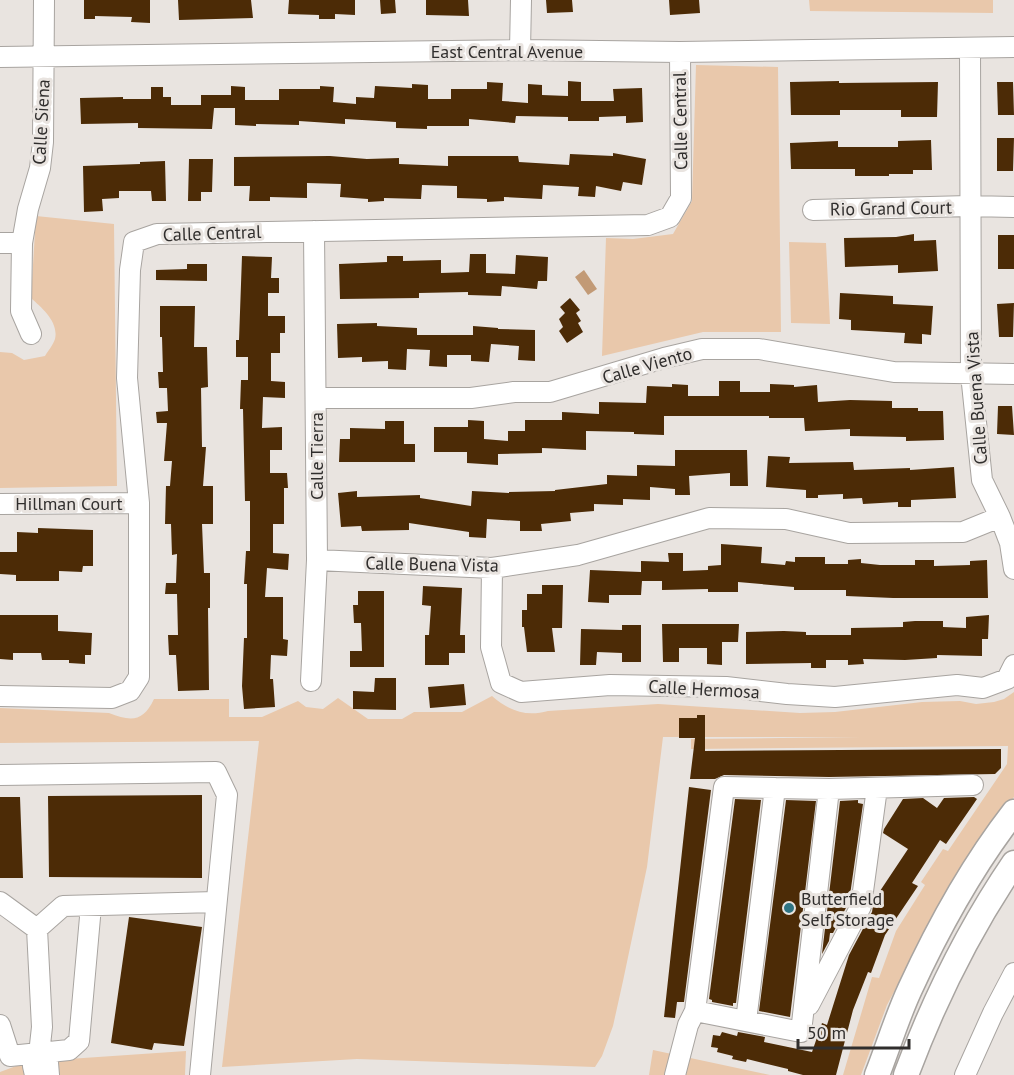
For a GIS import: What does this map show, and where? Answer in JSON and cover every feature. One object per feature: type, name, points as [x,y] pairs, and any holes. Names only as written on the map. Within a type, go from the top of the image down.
[{"type":"main road","points":[[877,1075],[909,991],[950,910],[998,833],[1014,812]]},
{"type":"main road","points":[[906,1075],[925,1022],[966,939],[1014,863]]},
{"type":"street","name":"Calle Siena","points":[[31,334],[21,311],[22,243],[41,159],[44,0]]},
{"type":"street","points":[[520,50],[521,0]]},
{"type":"street","name":"East Central Avenue","points":[[0,57],[520,50],[680,52],[1014,47]]},
{"type":"street","name":"Calle Buena Vista","points":[[317,560],[492,568],[579,555],[709,518],[786,519],[849,532],[963,532],[1000,517],[982,480],[971,374],[970,48]]},
{"type":"street","name":"Calle Central","points":[[0,696],[112,698],[130,691],[139,677],[139,503],[127,378],[130,270],[134,242],[157,234],[648,225],[670,218],[681,198],[680,52]]},
{"type":"street","name":"Rio Grand Court","points":[[813,210],[1014,207]]},
{"type":"street","name":"Calle Tierra","points":[[311,681],[317,560],[314,231]]},
{"type":"street","points":[[0,243],[22,243]]},
{"type":"street","name":"Calle Viento","points":[[316,398],[471,398],[514,392],[550,392],[702,349],[759,349],[894,372],[1014,374]]},
{"type":"street","name":"Hillman Court","points":[[0,504],[139,503]]},
{"type":"street","points":[[1000,517],[1010,543],[1014,569]]},
{"type":"street","name":"Calle Hermosa","points":[[492,568],[491,647],[501,683],[521,692],[610,685],[680,686],[726,687],[834,697],[957,686],[982,688],[1007,679],[1014,665]]},
{"type":"street","points":[[0,775],[216,772],[227,795],[201,1075]]},
{"type":"street","points":[[675,1075],[688,1025],[695,1011],[724,787],[829,789],[973,785]]},
{"type":"street","points":[[746,1021],[775,788]]},
{"type":"street","points":[[803,1017],[861,906],[877,788]]},
{"type":"street","points":[[695,1011],[801,1032],[829,789]]},
{"type":"street","points":[[0,902],[37,929]]},
{"type":"street","points":[[37,929],[63,906],[216,902]]},
{"type":"street","points":[[0,1025],[10,1056],[69,1050],[78,1041],[92,906]]},
{"type":"street","points":[[34,1075],[33,1066],[39,1054],[42,1027],[37,929]]},
{"type":"street","points":[[966,1075],[993,1012],[1014,973]]},
{"type":"street","points":[[39,1054],[48,1062],[49,1075]]},
{"type":"shaded area","points":[[809,0],[993,0],[993,13],[810,11]]},
{"type":"shaded area","points":[[696,65],[778,67],[781,332],[703,332],[602,356],[606,238],[633,239],[673,234],[692,201]]},
{"type":"shaded area","points":[[36,216],[114,224],[117,486],[0,488],[0,352],[12,353],[24,360],[45,356],[52,346],[56,333],[52,321],[31,298]]},
{"type":"shaded area","points":[[789,242],[826,243],[830,324],[791,323]]},
{"type":"shaded area","points":[[584,270],[597,289],[588,295],[575,277]]},
{"type":"shaded area","points":[[1014,692],[1014,797],[989,829],[934,917],[887,1005],[861,1075],[843,1075],[872,977],[879,978],[896,931],[925,885],[921,882],[943,849],[948,851],[1007,764],[1008,746],[691,749],[691,739],[861,737],[663,737],[647,867],[613,1026],[602,1056],[595,1067],[357,1059],[222,1067],[259,741],[0,743],[0,708],[109,713],[123,718],[135,718],[150,707],[154,699],[229,699],[229,717],[262,717],[298,701],[306,707],[323,709],[338,698],[368,719],[402,719],[414,712],[462,712],[492,696],[505,706],[525,713],[658,704],[800,713],[835,712],[922,702],[960,701],[976,704],[1004,699]]},
{"type":"shaded area","points":[[653,1050],[770,1075],[649,1075]]},
{"type":"shaded area","points":[[186,1051],[185,1075],[54,1075],[54,1060]]},
{"type":"shaded area","points":[[27,1062],[28,1075],[0,1075],[0,1072]]},
{"type":"building","points":[[84,0],[150,0],[150,23],[131,22],[132,17],[95,16],[95,19],[84,19]]},
{"type":"building","points":[[178,0],[251,0],[253,18],[179,20]]},
{"type":"building","points":[[289,0],[355,0],[355,15],[335,14],[335,19],[319,19],[319,15],[288,14]]},
{"type":"building","points":[[380,0],[395,0],[396,13],[381,14]]},
{"type":"building","points":[[426,0],[468,0],[469,16],[426,15]]},
{"type":"building","points":[[546,0],[572,0],[573,12],[547,13]]},
{"type":"building","points":[[669,0],[699,0],[700,13],[670,15]]},
{"type":"building","points":[[568,81],[581,82],[581,101],[614,101],[613,89],[642,88],[643,122],[626,123],[626,116],[599,117],[599,121],[568,121],[568,117],[516,116],[515,123],[469,119],[469,126],[427,126],[427,129],[396,128],[396,122],[345,119],[345,124],[299,121],[299,125],[256,124],[256,126],[235,125],[235,108],[214,108],[212,129],[138,128],[138,123],[81,124],[80,98],[151,99],[151,87],[163,87],[163,97],[171,97],[171,105],[201,105],[201,95],[231,95],[231,86],[245,87],[245,100],[279,100],[279,89],[334,87],[333,102],[356,104],[356,97],[374,98],[375,86],[412,88],[412,84],[428,85],[428,99],[451,99],[451,89],[487,89],[487,82],[503,83],[502,101],[528,103],[528,84],[542,85],[542,95],[568,96]]},
{"type":"building","points":[[839,81],[839,83],[938,82],[937,117],[901,117],[901,110],[840,110],[840,115],[791,115],[790,82]]},
{"type":"building","points":[[997,82],[1013,82],[1014,115],[998,115]]},
{"type":"building","points":[[997,138],[1014,138],[1013,171],[997,171]]},
{"type":"building","points":[[931,140],[932,170],[913,170],[913,174],[855,176],[855,169],[791,169],[790,143],[838,141],[838,147],[898,147],[898,141]]},
{"type":"building","points":[[613,153],[646,159],[642,185],[623,182],[621,191],[596,186],[595,197],[578,196],[579,187],[543,185],[542,199],[504,197],[504,201],[487,202],[487,199],[457,198],[457,186],[422,185],[421,199],[384,198],[384,201],[368,202],[368,199],[340,197],[341,184],[307,183],[307,198],[270,197],[270,201],[249,201],[250,186],[234,186],[234,157],[399,158],[399,164],[448,166],[448,156],[518,156],[519,162],[569,165],[570,154],[613,156]]},
{"type":"building","points":[[189,159],[213,159],[212,192],[201,192],[201,201],[188,201]]},
{"type":"building","points":[[165,161],[166,201],[152,201],[151,191],[119,191],[119,198],[102,199],[103,211],[84,212],[83,166]]},
{"type":"building","points":[[914,234],[914,241],[936,240],[938,271],[898,273],[898,265],[845,267],[844,238],[896,237]]},
{"type":"building","points":[[998,235],[1014,235],[1014,269],[998,269]]},
{"type":"building","points":[[470,254],[486,254],[486,273],[515,274],[516,255],[548,257],[547,281],[538,281],[537,289],[502,286],[501,296],[468,295],[468,292],[419,293],[419,298],[340,299],[339,264],[387,262],[387,256],[403,256],[403,261],[441,260],[441,273],[469,272]]},
{"type":"building","points":[[242,256],[272,257],[271,278],[279,278],[279,293],[268,293],[268,316],[285,316],[285,333],[280,333],[280,353],[271,353],[271,381],[285,382],[285,398],[263,397],[262,428],[282,427],[282,450],[270,450],[270,473],[287,473],[288,488],[284,488],[284,524],[273,524],[273,553],[289,554],[288,570],[267,568],[265,597],[283,597],[283,639],[288,640],[287,656],[271,655],[270,679],[273,679],[275,707],[244,709],[242,686],[244,638],[247,638],[247,584],[244,584],[246,551],[250,551],[250,501],[245,501],[243,409],[240,409],[241,380],[248,380],[248,357],[236,357],[236,340],[239,340]]},
{"type":"building","points":[[187,264],[207,264],[207,281],[156,280],[156,270],[187,269]]},
{"type":"building","points":[[840,293],[893,296],[893,304],[933,306],[931,335],[922,334],[922,344],[904,343],[905,333],[851,330],[851,320],[839,319]]},
{"type":"building","points":[[570,298],[580,310],[576,313],[581,321],[578,323],[583,332],[567,343],[559,331],[563,327],[559,319],[565,313],[560,307]]},
{"type":"building","points":[[1014,303],[1013,337],[999,337],[997,304]]},
{"type":"building","points":[[160,306],[195,306],[194,347],[207,347],[208,387],[201,388],[202,447],[206,447],[203,486],[213,486],[213,524],[202,524],[204,573],[210,573],[209,690],[178,691],[176,655],[169,655],[168,635],[178,635],[177,594],[165,594],[166,583],[176,583],[177,554],[172,555],[171,524],[165,524],[166,486],[170,486],[172,461],[164,461],[167,423],[157,423],[156,412],[168,411],[167,388],[159,388],[158,372],[163,372]]},
{"type":"building","points":[[377,323],[377,326],[417,328],[417,335],[473,335],[473,326],[535,330],[535,361],[518,360],[519,346],[491,344],[489,362],[471,361],[471,355],[447,355],[447,367],[429,366],[430,350],[407,349],[406,370],[388,369],[388,361],[362,362],[362,357],[338,358],[337,324]]},
{"type":"building","points":[[719,381],[740,381],[740,392],[770,392],[770,384],[794,385],[794,387],[817,385],[818,402],[892,401],[892,408],[943,411],[944,440],[906,441],[906,437],[850,436],[850,429],[805,431],[804,418],[664,416],[664,435],[586,431],[586,450],[542,448],[542,453],[498,454],[498,465],[467,463],[467,452],[434,452],[434,427],[468,427],[468,420],[484,421],[484,439],[508,441],[508,431],[525,431],[525,420],[562,420],[562,412],[599,414],[599,402],[646,403],[647,386],[688,385],[688,396],[719,396]]},
{"type":"building","points":[[998,406],[1012,406],[1014,435],[997,434]]},
{"type":"building","points":[[385,421],[404,421],[404,444],[415,444],[415,462],[339,462],[340,439],[350,439],[350,428],[385,429]]},
{"type":"building","points":[[675,450],[747,450],[748,486],[730,486],[730,473],[689,476],[690,495],[675,495],[675,489],[650,487],[650,500],[623,499],[623,505],[594,504],[594,511],[570,513],[571,521],[541,524],[542,531],[520,531],[520,521],[487,519],[486,538],[469,537],[469,532],[409,523],[409,530],[362,531],[361,526],[341,527],[338,493],[357,491],[357,497],[420,495],[420,498],[471,506],[472,491],[509,493],[555,491],[607,484],[607,475],[637,476],[637,465],[675,466]]},
{"type":"building","points":[[768,456],[790,457],[789,463],[853,462],[854,470],[954,467],[956,498],[911,500],[911,507],[898,507],[898,502],[863,504],[862,498],[843,499],[843,494],[806,498],[806,490],[766,487]]},
{"type":"building","points":[[38,528],[93,530],[93,566],[83,566],[82,572],[59,571],[59,581],[16,581],[16,575],[0,574],[0,552],[17,552],[17,532],[38,533]]},
{"type":"building","points":[[721,544],[762,547],[761,563],[785,565],[786,561],[795,562],[795,557],[825,557],[825,564],[848,564],[848,560],[861,559],[861,563],[915,565],[915,560],[934,560],[934,566],[970,565],[970,561],[987,560],[988,598],[846,596],[846,590],[794,590],[794,587],[738,582],[738,592],[708,592],[708,589],[662,590],[662,581],[642,581],[641,595],[609,595],[609,603],[588,602],[590,570],[641,572],[641,561],[669,562],[668,553],[683,553],[683,571],[708,570],[708,566],[721,565]]},
{"type":"building","points":[[542,585],[563,585],[562,628],[552,628],[555,652],[527,652],[524,627],[522,627],[522,610],[527,610],[527,594],[542,594]]},
{"type":"building","points":[[423,586],[462,588],[460,635],[465,635],[465,653],[449,653],[449,665],[425,665],[425,635],[429,635],[431,606],[422,605]]},
{"type":"building","points":[[358,591],[384,591],[384,667],[350,667],[350,651],[362,651],[361,623],[354,623],[353,605],[358,605]]},
{"type":"building","points":[[0,615],[58,615],[58,631],[92,633],[91,655],[85,655],[85,664],[69,663],[69,660],[42,660],[41,653],[13,653],[13,660],[0,659]]},
{"type":"building","points":[[989,615],[988,639],[982,639],[982,656],[937,655],[937,658],[905,660],[863,659],[864,664],[848,665],[848,660],[826,660],[826,668],[811,668],[811,663],[746,664],[746,632],[784,631],[806,632],[806,635],[851,635],[851,628],[903,627],[903,622],[915,621],[943,621],[943,627],[966,628],[966,617]]},
{"type":"building","points":[[662,624],[739,624],[738,642],[722,642],[722,665],[707,664],[707,648],[679,648],[679,662],[663,662]]},
{"type":"building","points":[[622,625],[641,625],[641,662],[622,662],[622,653],[597,652],[596,665],[580,665],[581,629],[622,630]]},
{"type":"building","points":[[375,678],[396,678],[396,710],[353,709],[353,691],[374,692]]},
{"type":"building","points":[[464,684],[466,705],[430,708],[428,687]]},
{"type":"building","points":[[697,715],[705,715],[705,751],[1001,749],[1001,768],[995,774],[829,777],[724,775],[715,779],[690,779],[695,738],[679,738],[679,718],[697,718]]},
{"type":"building","points":[[689,787],[711,790],[684,1002],[677,1002],[675,1018],[664,1017]]},
{"type":"building","points":[[202,795],[202,878],[49,877],[48,796]]},
{"type":"building","points":[[0,797],[20,797],[23,878],[0,878]]},
{"type":"building","points":[[974,797],[977,799],[946,844],[940,840],[912,883],[918,886],[885,935],[871,973],[868,972],[853,1010],[836,1075],[803,1075],[747,1059],[746,1062],[732,1059],[733,1056],[717,1052],[718,1048],[711,1047],[713,1035],[720,1036],[722,1032],[737,1036],[738,1032],[765,1037],[764,1042],[812,1052],[822,1023],[827,1025],[849,955],[872,912],[874,900],[908,849],[883,833],[903,799],[923,798],[937,808],[944,798]]},
{"type":"building","points":[[735,799],[761,800],[736,1003],[733,1003],[733,1006],[712,1002],[709,999]]},
{"type":"building","points":[[786,800],[816,801],[790,1017],[759,1011]]},
{"type":"building","points":[[858,800],[858,803],[863,804],[849,902],[833,933],[830,933],[829,941],[822,954],[840,801]]},
{"type":"building","points":[[129,917],[202,927],[184,1046],[154,1043],[152,1050],[111,1043]]},
{"type":"place","name":"Butterfield Self Storage","points":[[789,908]]}]
